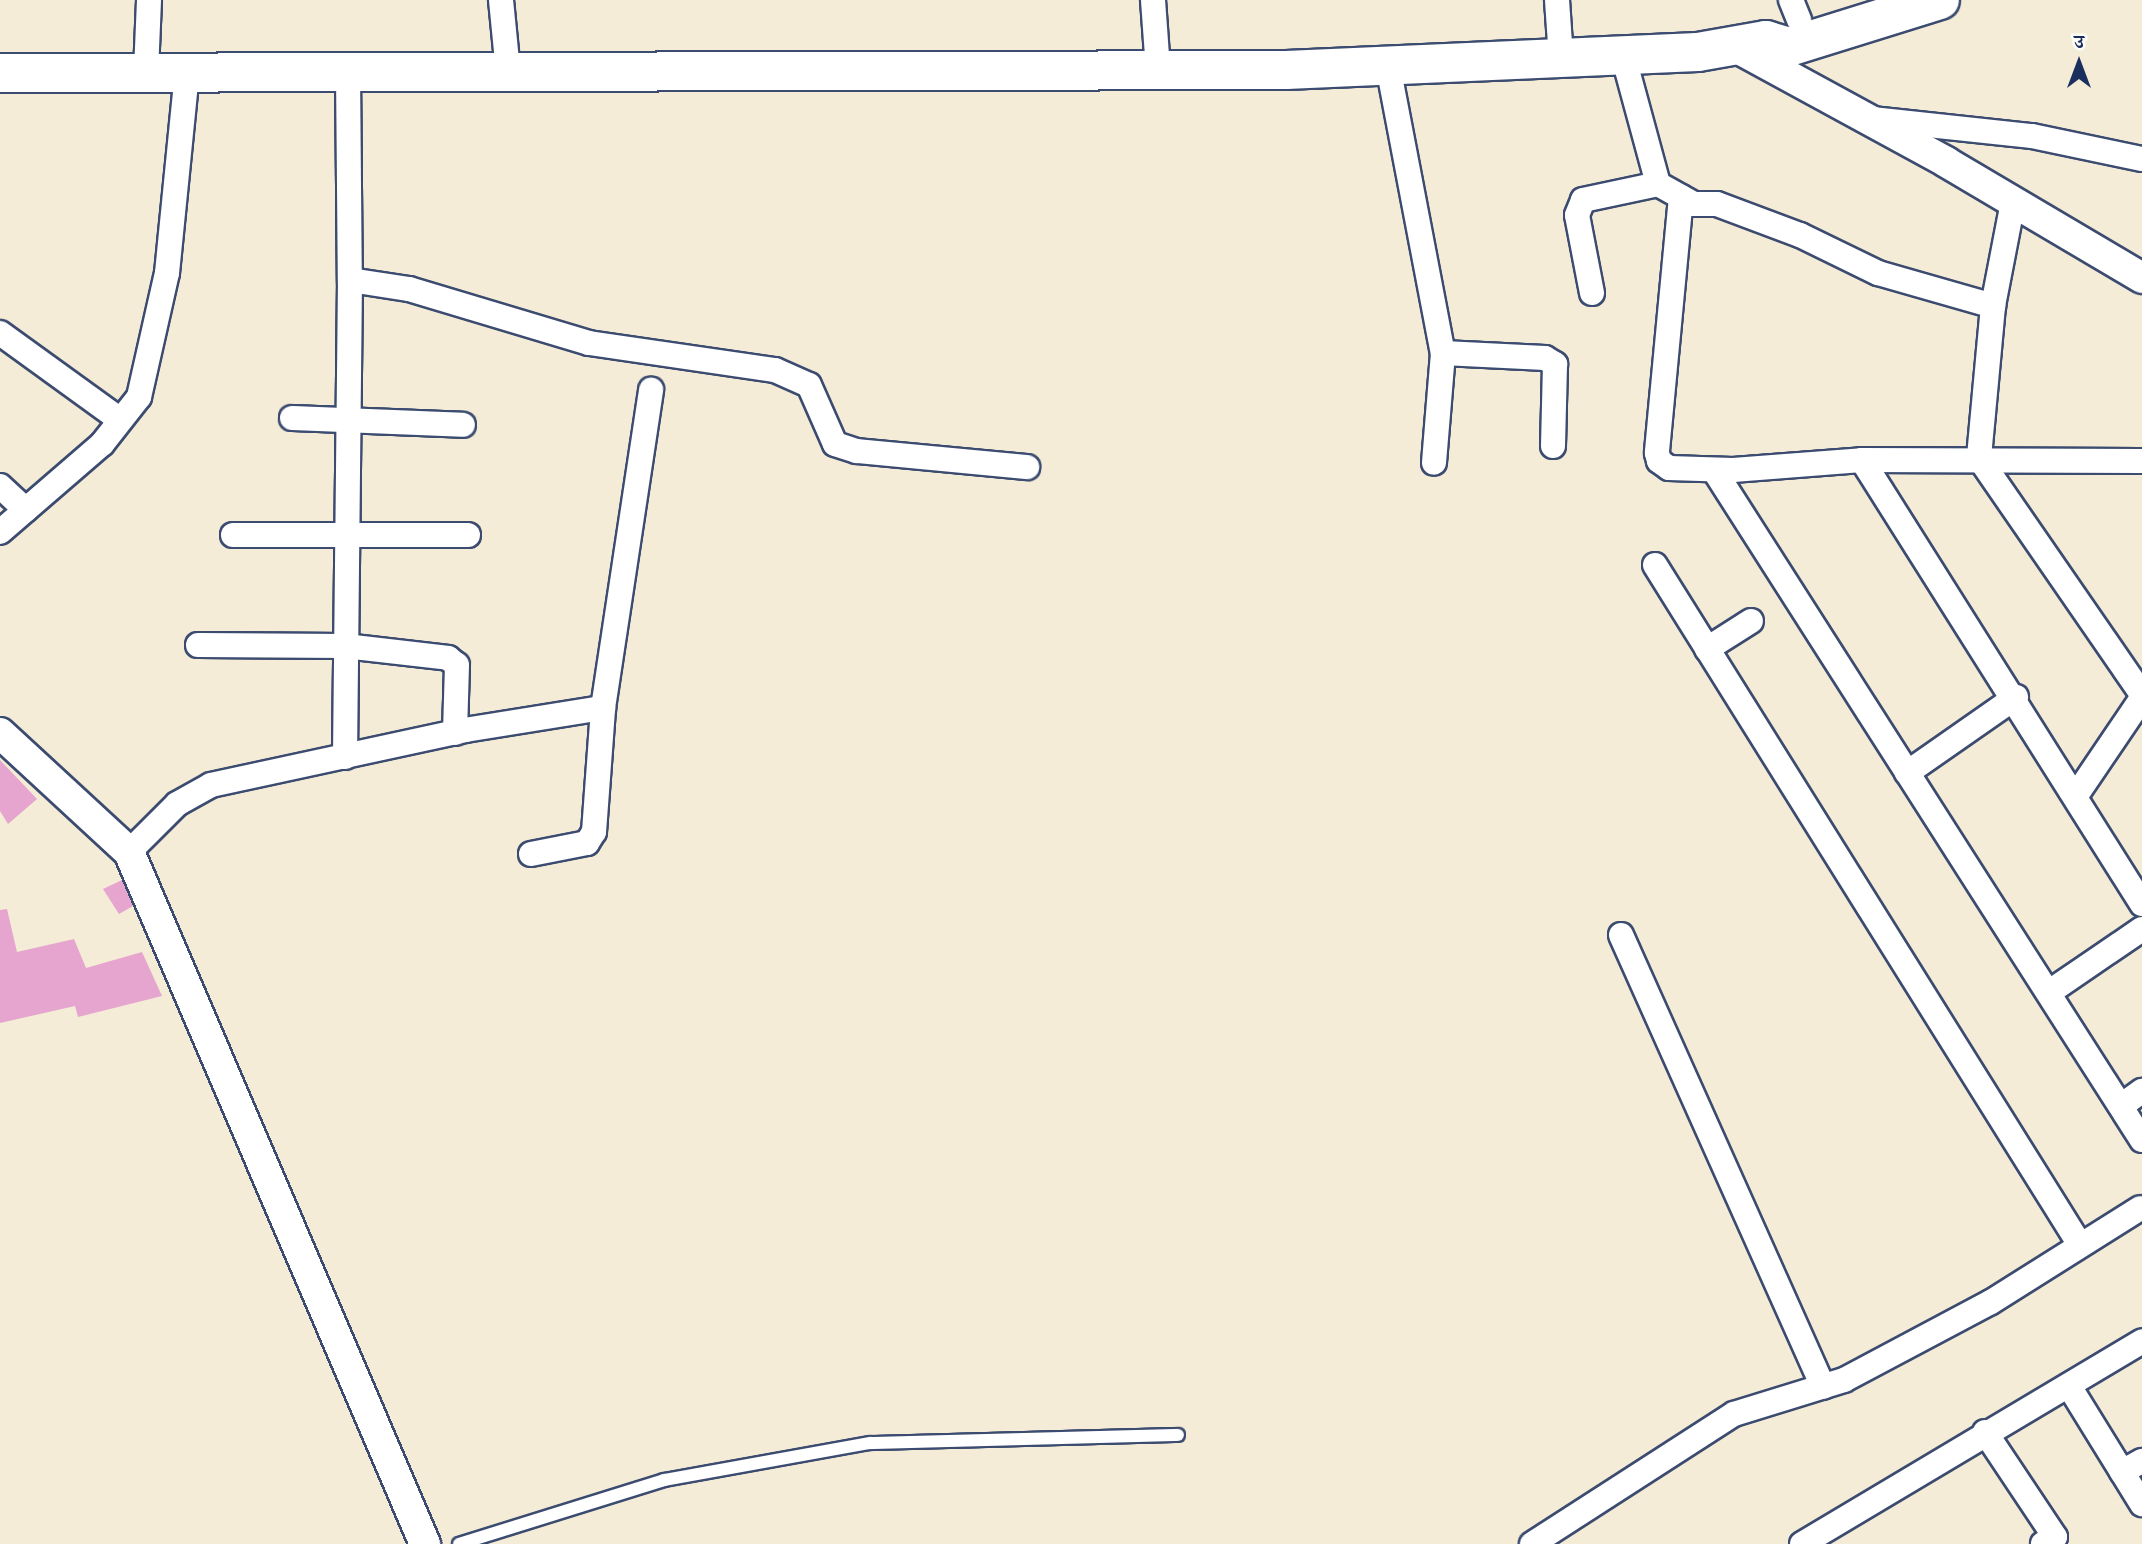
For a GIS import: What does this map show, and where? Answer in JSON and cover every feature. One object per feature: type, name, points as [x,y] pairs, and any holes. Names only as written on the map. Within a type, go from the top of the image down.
[{"type":"main road","points":[[1748,42],[1795,10],[1865,0]]},
{"type":"main road","points":[[0,73],[1158,70],[1388,66],[1698,52],[1748,42],[1788,47],[1940,0]]},
{"type":"street","points":[[146,72],[149,0]]},
{"type":"street","points":[[501,0],[508,71]]},
{"type":"street","points":[[1153,0],[1158,70]]},
{"type":"street","points":[[1557,0],[1561,58]]},
{"type":"street","points":[[1748,42],[1864,118],[2142,278]]},
{"type":"street","points":[[1623,55],[1658,184]]},
{"type":"street","points":[[1388,66],[1443,354],[1434,463]]},
{"type":"street","points":[[345,757],[350,418],[348,71]]},
{"type":"street","points":[[0,532],[102,444],[139,397],[167,274],[187,72]]},
{"type":"street","points":[[1864,118],[2032,136],[2142,159]]},
{"type":"street","points":[[1592,293],[1577,215],[1583,200],[1658,184],[1694,204],[1717,204],[1800,234],[1878,273],[1993,306]]},
{"type":"street","points":[[1681,197],[1657,453],[1659,461],[1669,468],[1714,470],[1862,460],[1979,458],[2142,461]]},
{"type":"street","points":[[2013,202],[1993,306],[1979,458],[2142,696],[2077,794]]},
{"type":"street","points":[[350,280],[409,289],[589,343],[775,370],[809,385],[835,444],[857,451],[1027,467]]},
{"type":"street","points":[[0,333],[120,420]]},
{"type":"street","points":[[1443,354],[1545,358],[1555,364],[1553,446]]},
{"type":"street","points":[[531,854],[587,843],[594,832],[603,708],[651,390]]},
{"type":"street","points":[[292,418],[350,418],[463,425]]},
{"type":"street","points":[[1862,460],[2016,697],[2142,904]]},
{"type":"street","points":[[1714,470],[2050,991],[2142,1140]]},
{"type":"street","points":[[0,486],[26,510]]},
{"type":"street","points":[[233,535],[468,536]]},
{"type":"street","points":[[1655,565],[2080,1245]]},
{"type":"street","points":[[1707,649],[1751,621]]},
{"type":"street","points":[[198,645],[345,646],[448,658],[457,666],[455,733]]},
{"type":"street","points":[[1907,773],[2016,697]]},
{"type":"street","points":[[129,852],[177,804],[211,785],[455,733],[603,708]]},
{"type":"street","points":[[0,733],[129,852],[425,1544]]},
{"type":"street","points":[[2050,991],[2142,929]]},
{"type":"street","points":[[1621,935],[1823,1387]]},
{"type":"street","points":[[2121,1106],[2142,1091]]},
{"type":"street","points":[[1532,1544],[1734,1414],[1844,1380],[1991,1302],[2140,1208]]},
{"type":"street","points":[[1802,1544],[2142,1341]]},
{"type":"street","points":[[2069,1386],[2132,1467],[2142,1504]]},
{"type":"street","points":[[1984,1433],[2055,1537],[2043,1544]]},
{"type":"lane","points":[[459,1544],[664,1480],[870,1443],[1178,1435]]},
{"type":"building","points":[[0,760],[37,799],[8,824],[0,811]]},
{"type":"building","points":[[122,880],[133,906],[119,914],[103,889]]},
{"type":"building","points":[[7,909],[17,952],[74,939],[86,968],[142,952],[162,996],[78,1017],[75,1006],[0,1023],[0,910]]}]
